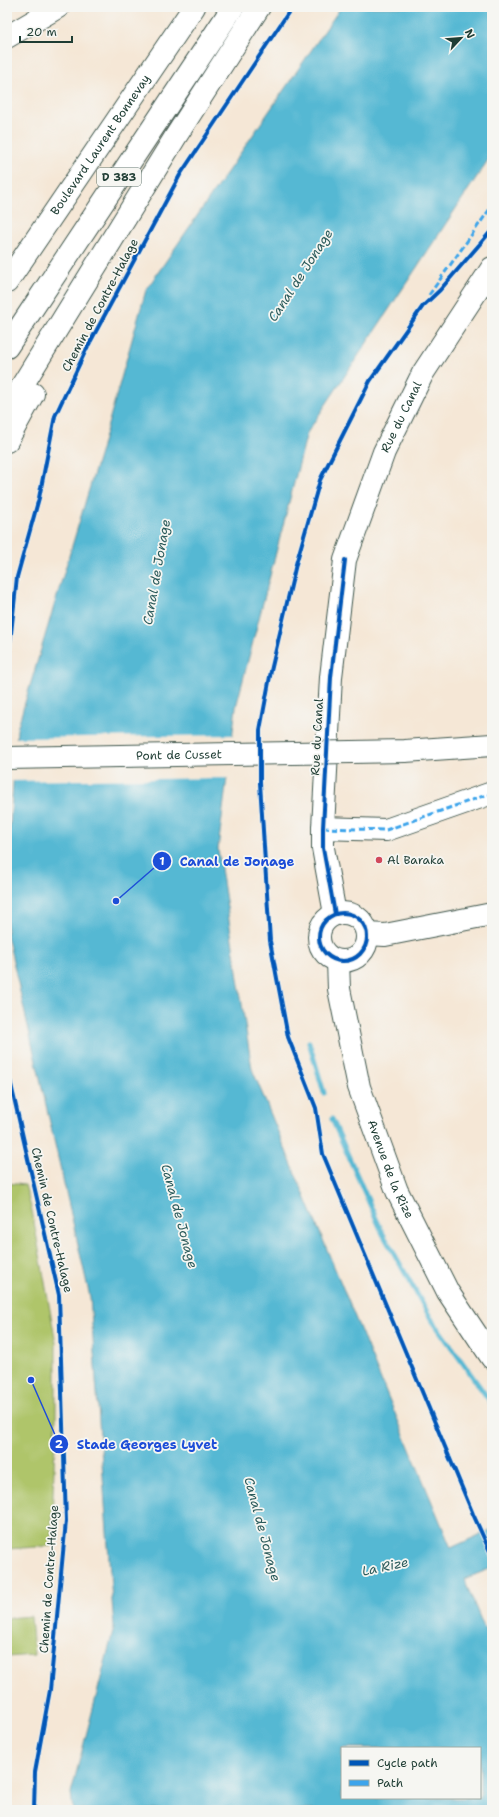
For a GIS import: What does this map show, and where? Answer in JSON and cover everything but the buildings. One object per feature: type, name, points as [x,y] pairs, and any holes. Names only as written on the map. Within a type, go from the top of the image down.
[{"type":"main road","points":[[7,37],[58,7]]},
{"type":"main road","name":"Boulevard Laurent Bonnevay","points":[[7,282],[194,7]]},
{"type":"main road","name":"D 383","points":[[7,347],[233,7]]},
{"type":"main road","points":[[7,410],[37,359],[176,136],[259,7]]},
{"type":"main road","name":"Rue du Canal","points":[[336,914],[323,848],[323,828],[330,677],[345,560],[384,452],[423,373],[492,268]]},
{"type":"main road","points":[[7,441],[32,396],[37,359]]},
{"type":"main road","name":"Pont de Cusset","points":[[7,758],[405,751],[492,745]]},
{"type":"main road","points":[[323,828],[386,830],[492,793]]},
{"type":"main road","points":[[344,913],[359,919],[365,926],[367,934],[365,949],[360,955],[346,962],[338,962],[325,953],[320,947],[320,931],[323,924],[328,918],[336,914],[344,913]]},
{"type":"main road","points":[[367,934],[385,935],[492,914]]},
{"type":"main road","name":"Avenue de la Rize","points":[[338,962],[339,989],[360,1087],[397,1191],[448,1292],[492,1358]]},
{"type":"green space","points":[[7,1183],[25,1185],[32,1211],[56,1343],[56,1418],[51,1546],[7,1549]]},
{"type":"green space","points":[[31,1616],[34,1655],[7,1657],[7,1618]]},
{"type":"water","name":"Canal de Jonage","points":[[341,7],[492,7],[492,154],[307,433],[236,707],[218,849],[252,1069],[451,1548],[492,1529],[492,1568],[464,1579],[492,1647],[492,1810],[73,1810],[71,1793],[114,1628],[90,1297],[7,935],[7,867],[17,729],[100,453],[146,290]]},
{"type":"pier","points":[[235,735],[230,778],[11,781],[14,738]]},
{"type":"waterway","points":[[309,1042],[324,1093]]},
{"type":"waterway","points":[[332,1119],[383,1234],[430,1317],[492,1404]]},
{"type":"marked path","points":[[429,295],[492,206]]},
{"type":"marked path","points":[[323,828],[386,830],[492,793]]},
{"type":"cycle path","name":"Chemin de Contre-Halage","points":[[7,671],[17,577],[39,498],[55,416],[87,348],[180,175],[292,7]]},
{"type":"cycle path","points":[[492,230],[440,290],[423,306],[370,381],[320,480],[296,564],[271,671],[260,730],[260,783],[270,941],[288,1037],[316,1108],[323,1154],[473,1514],[492,1556]]},
{"type":"cycle path","points":[[335,914],[323,848],[323,828],[331,677],[345,560]]},
{"type":"cycle path","points":[[338,913],[348,913],[360,920],[367,932],[367,937],[367,942],[360,954],[348,961],[338,961],[330,957],[323,950],[319,942],[319,932],[323,924],[330,917],[338,913]]},
{"type":"cycle path","name":"Chemin de Contre-Halage","points":[[7,1067],[59,1295],[66,1521],[50,1690],[35,1772],[34,1810]]},
{"type":"place","name":"Al Baraka","points":[[379,860]]},
{"type":"place","name":"Canal de Jonage","points":[[116,901]]},
{"type":"place","name":"Stade Georges Lyvet","points":[[31,1380]]},
{"type":"water label","name":"La Rize","points":[[385,1566]]}]
